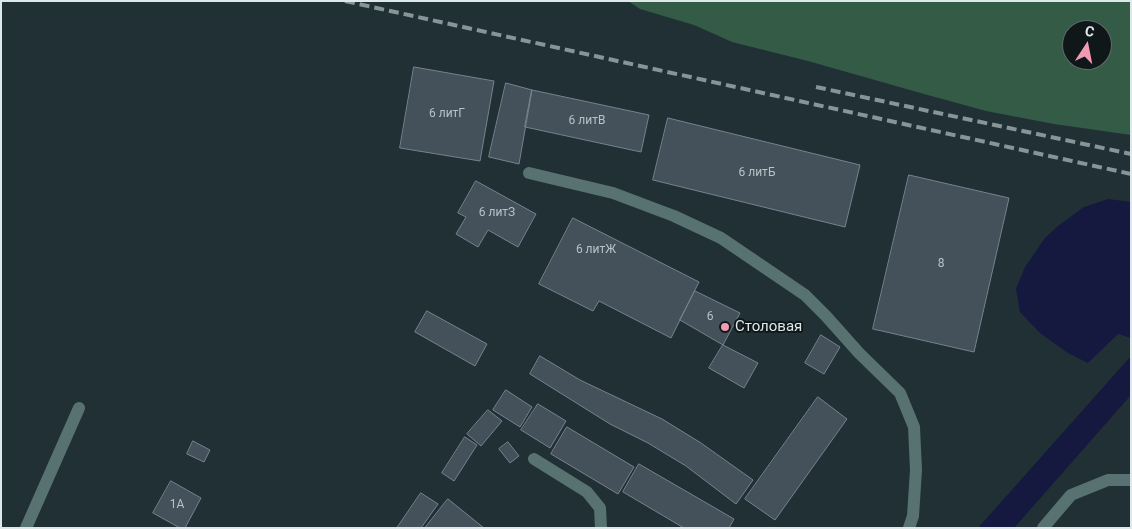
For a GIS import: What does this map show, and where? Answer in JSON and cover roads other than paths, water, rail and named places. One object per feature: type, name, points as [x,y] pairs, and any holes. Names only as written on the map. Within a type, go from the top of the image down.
[{"type":"street","points":[[529,173],[613,192],[674,216],[721,238],[805,295],[858,353],[900,393],[914,427],[916,470],[913,516],[909,528]]},
{"type":"street","points":[[26,528],[79,408]]},
{"type":"street","points":[[534,459],[587,492],[600,508],[601,528]]},
{"type":"street","points":[[1043,528],[1071,495],[1108,480],[1131,480]]},
{"type":"railway","points":[[345,1],[1131,174]]},
{"type":"railway","points":[[816,87],[1131,154]]},
{"type":"place","name":"Столовая","points":[[725,327]]}]
